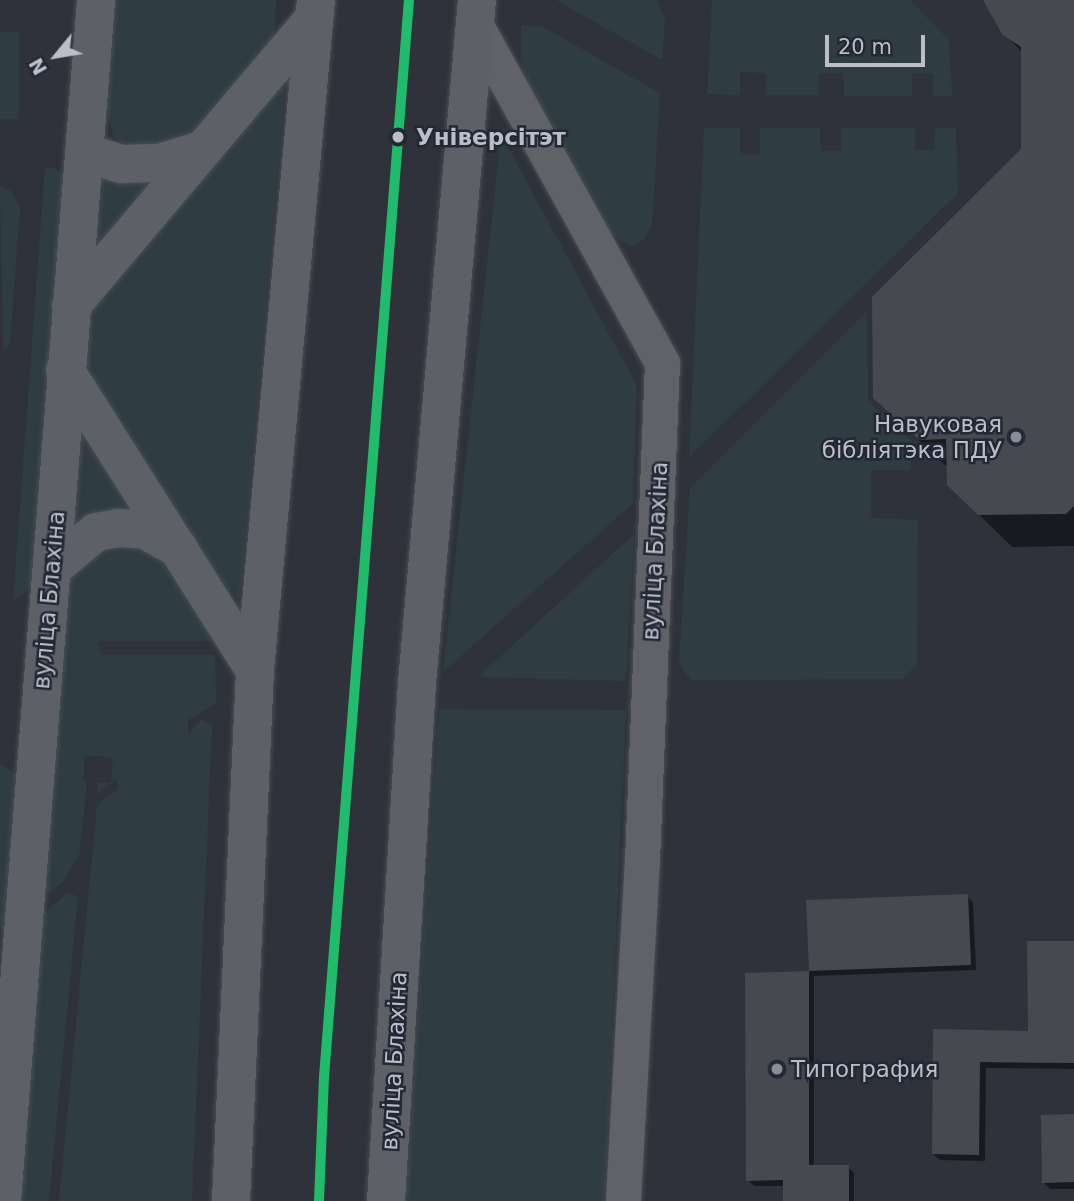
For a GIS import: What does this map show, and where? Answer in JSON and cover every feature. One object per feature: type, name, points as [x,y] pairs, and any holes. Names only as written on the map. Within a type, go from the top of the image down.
[{"type":"main road","name":"вуліца Блахіна","points":[[2,1201],[96,0]]},
{"type":"main road","points":[[71,306],[202,150],[315,9]]},
{"type":"main road","points":[[231,1201],[255,670],[315,9]]},
{"type":"main road","name":"вуліца Блахіна","points":[[386,1201],[417,683],[476,12]]},
{"type":"main road","points":[[84,152],[122,164],[160,163],[202,150]]},
{"type":"main road","points":[[65,370],[255,670]]},
{"type":"main road","points":[[52,569],[96,532],[119,528],[145,530],[179,549]]},
{"type":"street","name":"вуліца Блахіна","points":[[476,12],[662,363],[623,1201]]},
{"type":"shaded area","points":[[114,0],[276,0],[274,37],[196,138],[129,152],[114,137],[106,109]]},
{"type":"shaded area","points":[[556,0],[657,0],[665,19],[662,60]]},
{"type":"shaded area","points":[[712,0],[910,0],[949,40],[952,96],[933,96],[933,73],[912,73],[912,96],[844,96],[843,73],[819,73],[818,95],[766,95],[766,73],[740,72],[740,95],[707,94]]},
{"type":"shaded area","points":[[521,25],[543,27],[660,93],[652,226],[644,240],[630,246],[607,233],[521,76]]},
{"type":"shaded area","points":[[0,32],[19,32],[19,119],[0,119]]},
{"type":"shaded area","points":[[278,87],[285,89],[239,601],[231,590],[229,596],[79,361],[83,314]]},
{"type":"shaded area","points":[[704,128],[740,128],[740,155],[760,155],[760,128],[820,128],[821,151],[841,151],[841,128],[915,128],[915,150],[934,150],[935,128],[956,128],[958,193],[689,457]]},
{"type":"shaded area","points":[[501,134],[637,386],[633,503],[443,672]]},
{"type":"shaded area","points":[[105,166],[162,180],[94,260]]},
{"type":"shaded area","points":[[45,167],[56,169],[64,177],[39,581],[13,601]]},
{"type":"shaded area","points":[[0,186],[11,191],[20,207],[10,344],[3,350]]},
{"type":"shaded area","points":[[867,311],[868,401],[913,442],[910,470],[871,470],[871,518],[918,520],[917,664],[903,679],[691,680],[679,664],[690,488]]},
{"type":"shaded area","points":[[73,401],[133,504],[83,519],[60,539]]},
{"type":"shaded area","points":[[634,534],[626,681],[478,677]]},
{"type":"shaded area","points":[[121,544],[150,553],[169,570],[198,606],[212,641],[99,641],[101,655],[215,655],[216,703],[188,720],[188,733],[201,720],[212,724],[192,1201],[59,1201],[97,805],[118,789],[117,779],[97,795],[97,782],[111,783],[113,757],[85,756],[83,781],[87,781],[79,856],[62,883],[31,905],[58,588],[95,554]]},
{"type":"shaded area","points":[[439,709],[626,710],[604,1201],[406,1201]]},
{"type":"shaded area","points":[[0,764],[16,774],[13,932],[0,930]]},
{"type":"shaded area","points":[[68,892],[78,897],[49,1201],[17,1201],[39,918]]},
{"type":"building","points":[[983,0],[1074,0],[1074,506],[1066,514],[978,515],[947,485],[946,439],[919,440],[873,398],[872,297],[1021,149],[1021,47],[1002,34]]},
{"type":"building","points":[[968,894],[971,965],[809,971],[806,900]]},
{"type":"building","points":[[1027,941],[1074,941],[1074,1063],[980,1062],[979,1155],[932,1154],[933,1029],[1028,1031]]},
{"type":"building","name":"Типография","points":[[809,971],[809,1165],[849,1165],[849,1201],[783,1201],[783,1180],[746,1181],[745,973]]},
{"type":"building","points":[[1074,1114],[1074,1182],[1042,1183],[1041,1115]]},
{"type":"transit line","points":[[319,1201],[324,1077],[409,0]]},
{"type":"place","name":"Універсітэт","points":[[398,137]]},
{"type":"place","name":"Навуковая бібліятэка ПДУ","points":[[1016,437]]},
{"type":"place","name":"Типография","points":[[777,1069]]}]
